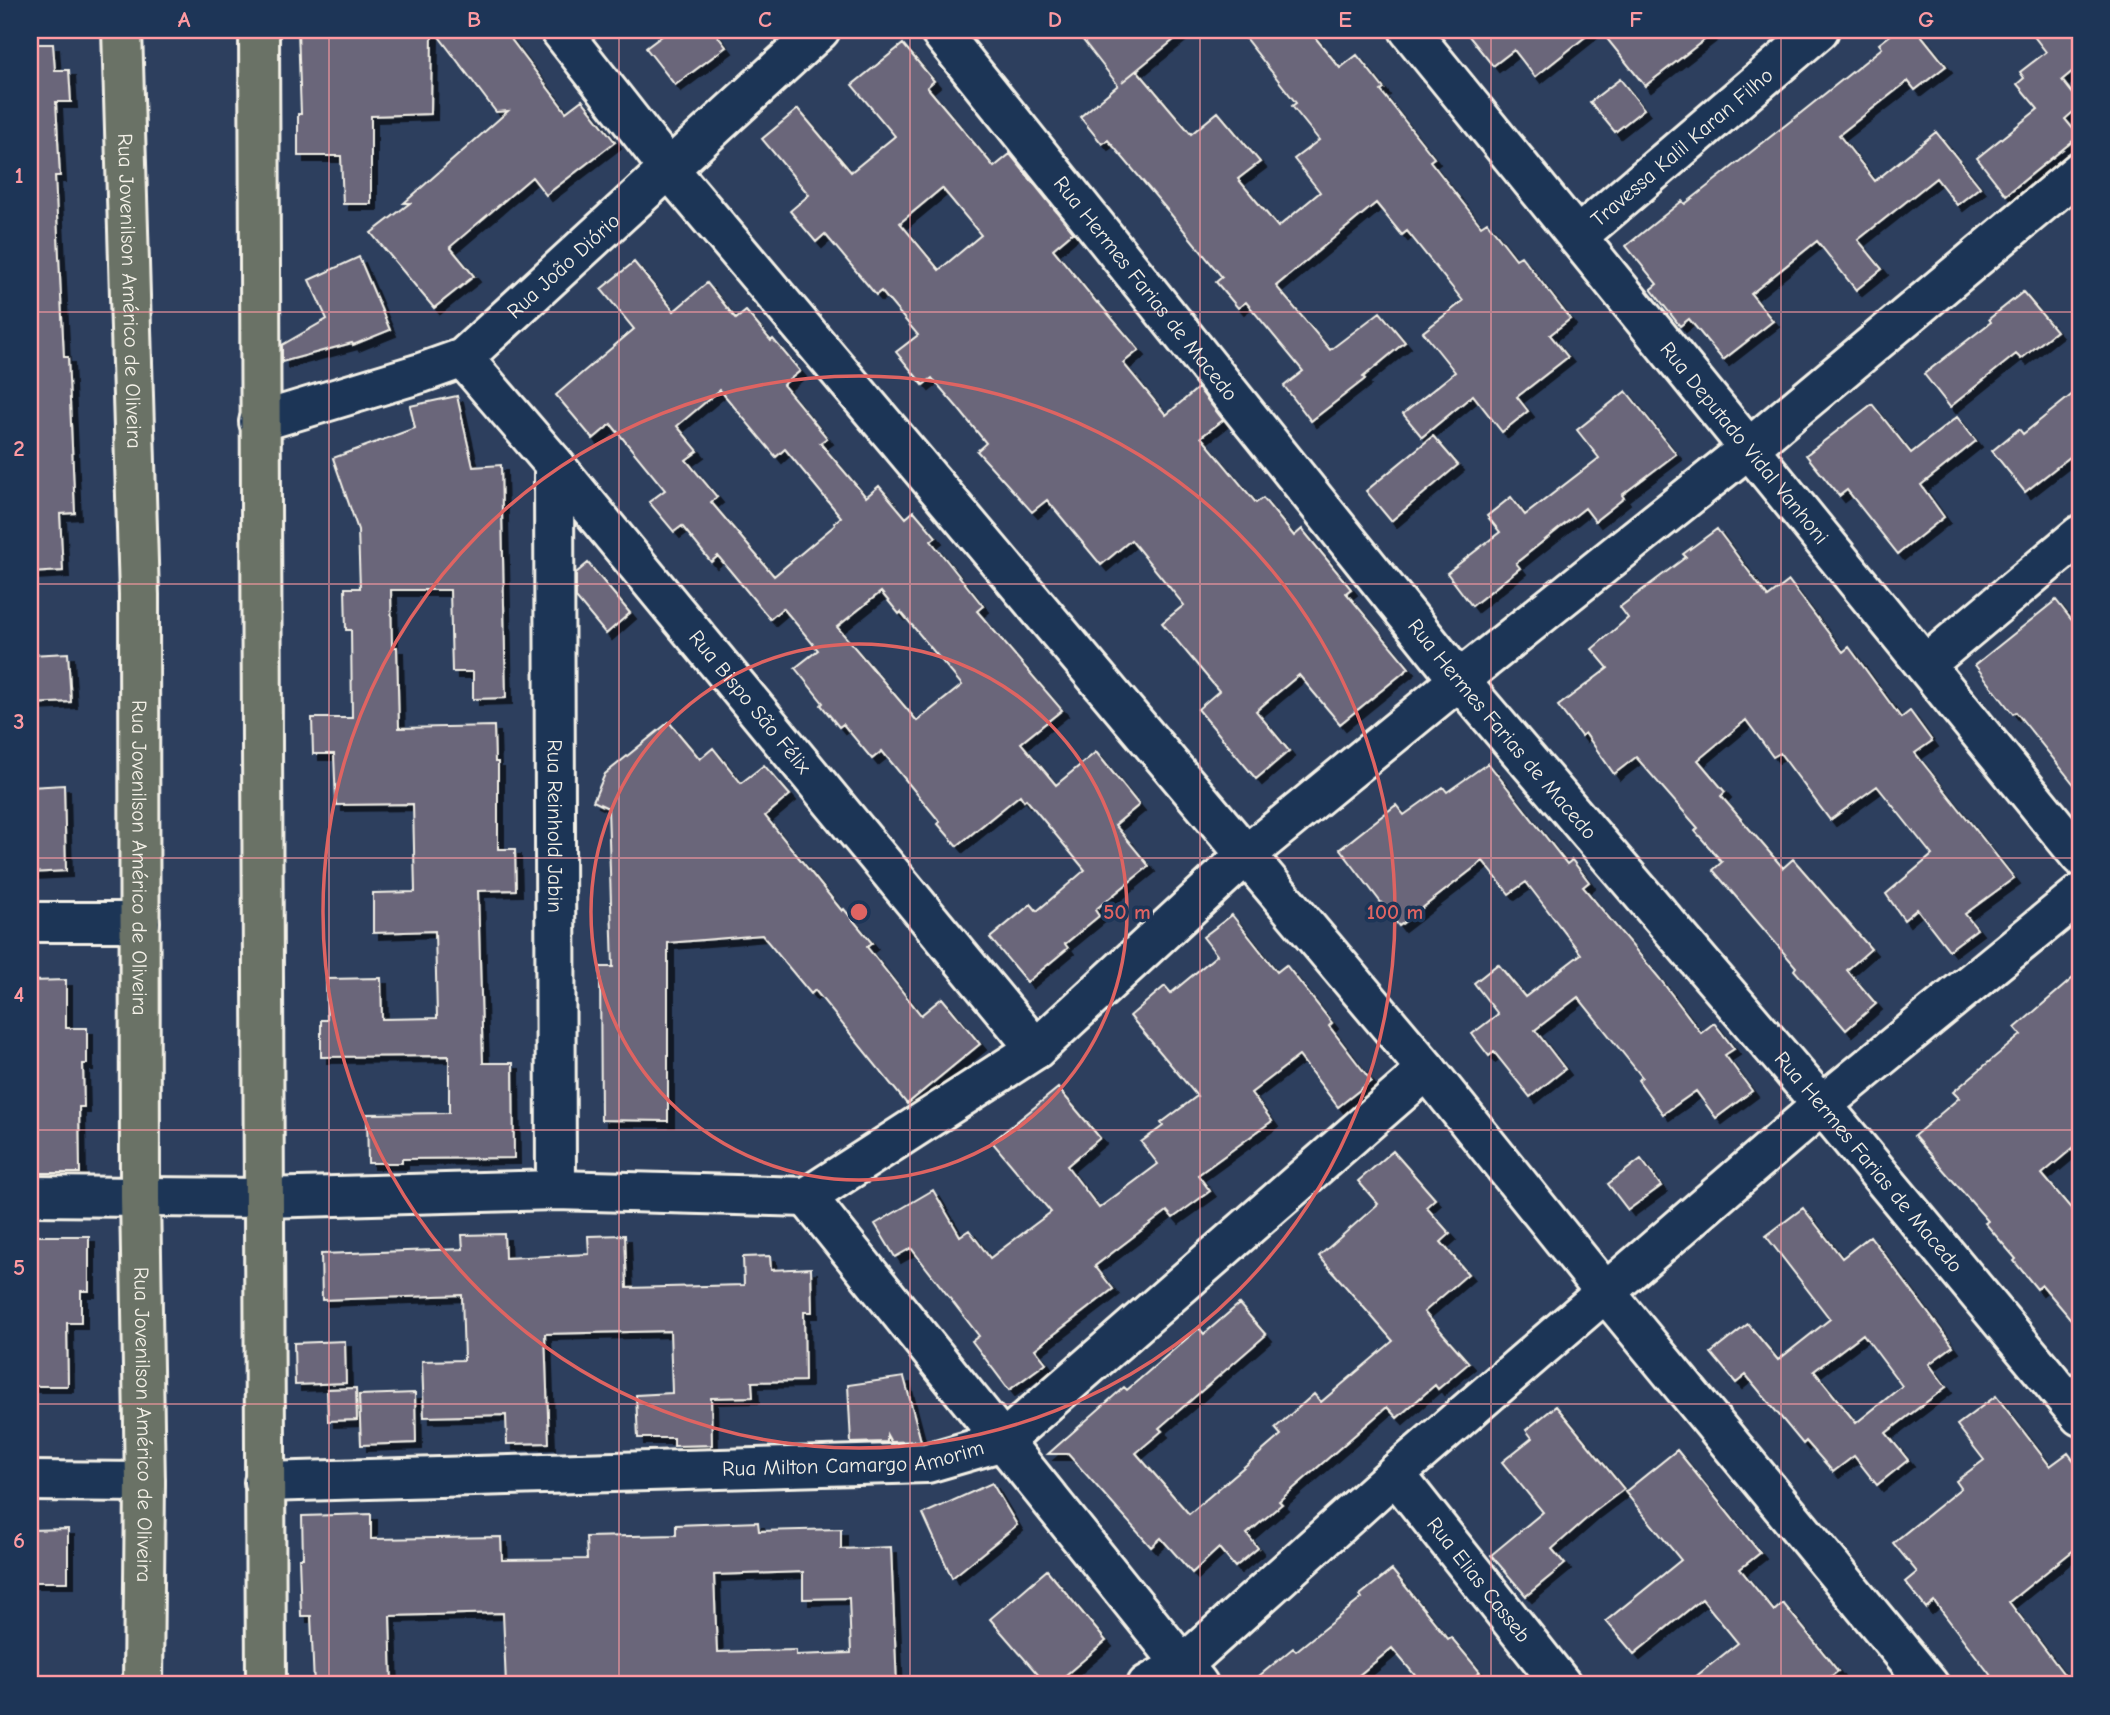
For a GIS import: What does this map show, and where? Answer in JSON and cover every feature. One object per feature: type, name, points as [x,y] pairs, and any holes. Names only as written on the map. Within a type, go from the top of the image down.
[{"type":"main road","name":"Rua Jovenilson Américo de Oliveira","points":[[122,30],[139,595],[140,1197],[145,1482],[143,1685]]},
{"type":"main road","points":[[259,30],[266,1685]]},
{"type":"street","points":[[561,30],[669,169],[1427,1070],[1606,1293],[1929,1685]]},
{"type":"street","name":"Rua João Diório","points":[[259,422],[463,358],[820,30]]},
{"type":"street","name":"Rua Hermes Farias de Macedo","points":[[939,30],[1459,680],[1822,1105],[2080,1416]]},
{"type":"street","name":"Rua Deputado Vidal Vanhoni","points":[[1409,30],[2080,856]]},
{"type":"street","name":"Travessa Kalil Karan Filho","points":[[1577,237],[1819,30]]},
{"type":"street","points":[[30,1196],[263,1198],[556,1189],[807,1197],[1036,1049],[1246,855],[1749,448],[2080,171]]},
{"type":"street","name":"Rua Bispo São Félix","points":[[463,358],[554,464],[1036,1049]]},
{"type":"street","name":"Rua Reinhold Jabin","points":[[554,464],[556,1189]]},
{"type":"street","points":[[1925,665],[2080,535]]},
{"type":"street","points":[[1147,1685],[1192,1675],[1395,1474],[1822,1105],[2080,894]]},
{"type":"street","points":[[30,922],[140,922]]},
{"type":"street","name":"Rua Milton Camargo Amorim","points":[[264,1482],[927,1463],[1003,1441],[1427,1070]]},
{"type":"street","points":[[807,1197],[1192,1675]]},
{"type":"street","name":"Rua Elias Casseb","points":[[1395,1474],[1562,1685]]},
{"type":"street","points":[[30,1481],[145,1482]]},
{"type":"building","points":[[298,30],[432,30],[431,114],[371,116],[371,204],[343,204],[341,156],[298,156],[298,114],[301,114]]},
{"type":"building","points":[[434,30],[504,30],[566,112],[582,100],[615,142],[546,195],[532,177],[450,247],[474,276],[434,308],[371,233],[410,203],[404,203],[508,111],[496,112]]},
{"type":"building","points":[[670,30],[713,30],[726,47],[675,85],[646,48]]},
{"type":"building","points":[[1075,30],[1186,30],[1122,82],[1137,70],[1191,134],[1218,112],[1260,162],[1238,179],[1278,227],[1320,192],[1294,159],[1319,140],[1292,106],[1296,103],[1239,30],[1309,30],[1340,68],[1357,55],[1384,89],[1381,91],[1434,158],[1430,161],[1481,226],[1487,222],[1516,259],[1521,256],[1570,319],[1550,335],[1568,357],[1517,397],[1528,411],[1502,432],[1473,395],[1422,437],[1403,414],[1455,372],[1423,332],[1463,301],[1407,231],[1402,235],[1376,203],[1276,286],[1330,350],[1380,312],[1405,342],[1363,377],[1365,379],[1311,421],[1284,386],[1303,371],[1246,302],[1238,308],[1216,282],[1222,277],[1169,212],[1108,140],[1102,144],[1080,117],[1118,85]]},
{"type":"building","points":[[1464,30],[1594,30],[1535,77],[1514,50],[1493,66]]},
{"type":"building","points":[[1600,30],[1717,30],[1645,86]]},
{"type":"building","points":[[1897,30],[1917,30],[1946,66],[1915,90],[1908,81],[1839,135],[1875,181],[1936,132],[1980,187],[1957,205],[1936,178],[1858,240],[1882,269],[1856,290],[1817,241],[1751,294],[1773,321],[1723,360],[1689,319],[1680,326],[1651,289],[1657,284],[1626,246],[1682,201],[1685,204],[1797,116],[1882,48],[1879,44]]},
{"type":"building","points":[[2029,30],[2080,30],[2080,65],[2062,80],[2080,103],[2065,119],[2079,136],[2006,195],[1977,158],[2038,109],[2017,84],[2024,78],[2020,72],[2046,52]]},
{"type":"building","points":[[30,44],[53,44],[55,70],[69,70],[71,102],[56,102],[60,176],[55,176],[64,357],[68,357],[75,513],[60,514],[63,571],[30,573]]},
{"type":"building","points":[[903,44],[934,81],[927,87],[994,167],[1010,154],[1073,232],[1053,249],[1139,350],[1123,363],[1166,415],[1198,388],[1223,420],[1201,437],[1256,503],[1263,498],[1294,536],[1302,529],[1351,589],[1346,593],[1409,668],[1340,724],[1299,675],[1256,711],[1289,751],[1256,779],[1198,709],[1219,691],[1162,623],[1184,605],[1131,540],[1101,565],[1047,500],[1032,512],[977,451],[986,443],[957,407],[932,378],[923,385],[896,352],[918,335],[881,291],[876,295],[825,234],[816,242],[790,211],[809,195],[762,139],[798,109],[851,172],[895,136],[852,85]],"holes":[[[942,188],[981,235],[939,270],[900,223]]]},
{"type":"building","points":[[1620,79],[1644,109],[1615,132],[1590,102]]},
{"type":"building","points":[[359,257],[390,330],[353,345],[352,343],[282,362],[282,345],[327,319],[309,280]]},
{"type":"building","points":[[634,262],[674,311],[707,283],[736,319],[746,311],[800,371],[783,385],[827,438],[820,443],[866,497],[879,486],[906,518],[914,511],[936,537],[931,541],[983,606],[977,611],[1062,710],[1021,743],[1056,785],[1096,752],[1139,805],[1115,825],[1149,866],[1095,910],[1099,916],[1065,944],[1068,948],[1027,982],[990,938],[1031,904],[1037,911],[1085,870],[1020,795],[957,846],[882,751],[872,759],[843,724],[839,727],[821,705],[823,703],[795,668],[818,650],[783,608],[770,619],[718,556],[711,562],[682,526],[674,532],[649,502],[665,490],[611,424],[593,439],[556,395],[634,329],[601,289]],"holes":[[[720,390],[776,457],[785,449],[841,517],[774,576],[711,502],[717,497],[686,460],[698,451],[677,426]],[[881,592],[962,685],[917,721],[837,627]]]},
{"type":"building","points":[[2023,292],[2056,331],[2021,359],[2016,354],[1950,407],[1924,374],[1991,322],[1989,319]]},
{"type":"building","points":[[2080,388],[2080,449],[2025,492],[1992,451],[2019,429],[2023,434]]},
{"type":"building","points":[[1626,391],[1676,454],[1622,495],[1624,498],[1595,521],[1585,508],[1516,563],[1520,568],[1472,606],[1447,573],[1500,532],[1487,516],[1511,497],[1525,515],[1599,458],[1577,430]]},
{"type":"building","points":[[457,396],[473,467],[501,465],[506,698],[473,699],[473,672],[452,672],[450,590],[391,590],[392,647],[397,647],[399,728],[494,726],[495,762],[498,762],[498,849],[515,849],[516,890],[478,891],[483,1063],[513,1063],[514,1158],[402,1159],[402,1163],[368,1163],[367,1114],[449,1113],[449,1056],[321,1057],[321,1020],[327,1020],[326,979],[381,978],[382,1019],[437,1018],[435,931],[373,933],[373,893],[415,892],[413,804],[336,805],[334,754],[313,754],[312,718],[352,718],[351,630],[346,630],[345,588],[360,588],[358,530],[333,458],[415,428],[410,406]]},
{"type":"building","points":[[1872,404],[1911,453],[1957,417],[1976,441],[1921,485],[1944,517],[1898,554],[1847,490],[1839,496],[1806,455]]},
{"type":"building","points":[[1433,436],[1458,465],[1391,521],[1366,491]]},
{"type":"building","points":[[1717,529],[1768,597],[1789,581],[1843,652],[1849,647],[1901,718],[1910,711],[1932,741],[1915,753],[2014,878],[1965,914],[1977,929],[1949,950],[1917,909],[1904,920],[1886,894],[1932,855],[1877,786],[1830,820],[1780,753],[1773,757],[1746,720],[1698,760],[1725,792],[1721,796],[1783,868],[1793,859],[1871,949],[1847,970],[1876,1004],[1846,1030],[1713,870],[1722,862],[1695,831],[1698,828],[1636,757],[1614,774],[1585,733],[1581,736],[1558,706],[1608,668],[1592,649],[1628,618],[1620,607],[1686,557],[1683,554]]},
{"type":"building","points":[[588,563],[630,613],[606,634],[576,598],[576,573]]},
{"type":"building","points":[[2056,600],[2080,631],[2080,792],[1975,665]]},
{"type":"building","points":[[68,653],[71,702],[30,704],[30,655]]},
{"type":"building","points":[[669,722],[700,759],[713,748],[741,783],[764,765],[790,795],[765,816],[842,911],[844,909],[872,943],[867,947],[921,1015],[942,998],[980,1044],[907,1104],[815,990],[811,994],[762,935],[668,943],[668,1121],[601,1120],[600,967],[613,967],[608,808],[593,801],[605,774]]},
{"type":"building","points":[[1488,763],[1567,864],[1572,860],[1589,882],[1583,887],[1701,1033],[1714,1023],[1734,1049],[1725,1055],[1752,1091],[1716,1118],[1696,1091],[1663,1114],[1638,1080],[1642,1077],[1578,997],[1535,1030],[1565,1069],[1530,1097],[1494,1052],[1489,1056],[1472,1034],[1498,1014],[1474,983],[1498,964],[1525,997],[1581,954],[1526,882],[1509,894],[1483,861],[1399,926],[1340,849],[1396,805],[1404,815],[1443,787],[1447,792]]},
{"type":"building","points":[[64,785],[66,871],[30,873],[30,787]]},
{"type":"building","points":[[1232,915],[1277,972],[1286,965],[1332,1023],[1329,1026],[1371,1081],[1338,1107],[1299,1056],[1251,1093],[1272,1121],[1198,1175],[1210,1191],[1173,1218],[1167,1211],[1095,1266],[1113,1289],[1035,1349],[1046,1363],[1009,1390],[972,1341],[979,1336],[911,1248],[895,1257],[875,1224],[933,1190],[960,1236],[969,1230],[990,1258],[1051,1212],[992,1142],[1058,1088],[1100,1138],[1067,1166],[1099,1208],[1158,1164],[1141,1142],[1197,1096],[1130,1016],[1165,986],[1171,993],[1217,955],[1203,937]]},
{"type":"building","points":[[2080,972],[2080,1142],[2042,1174],[2080,1219],[2080,1330],[2042,1285],[2037,1289],[1985,1223],[1988,1221],[1914,1136],[1959,1098],[1953,1092],[2021,1035],[2015,1028]]},
{"type":"building","points":[[66,980],[66,1028],[87,1028],[87,1064],[83,1064],[84,1107],[79,1107],[80,1173],[36,1173],[35,1107],[30,1107],[30,981]]},
{"type":"building","points":[[1393,1151],[1435,1199],[1426,1207],[1450,1234],[1441,1242],[1468,1274],[1424,1312],[1469,1363],[1438,1389],[1435,1385],[1397,1418],[1387,1407],[1279,1501],[1282,1504],[1247,1534],[1258,1548],[1235,1567],[1219,1548],[1192,1573],[1161,1538],[1151,1547],[1068,1454],[1048,1454],[1124,1387],[1127,1390],[1199,1328],[1204,1334],[1239,1304],[1266,1335],[1159,1428],[1162,1431],[1136,1453],[1189,1514],[1281,1435],[1275,1428],[1314,1394],[1321,1402],[1393,1341],[1319,1256],[1378,1204],[1358,1181]]},
{"type":"building","points":[[1641,1159],[1661,1186],[1628,1210],[1608,1184]]},
{"type":"building","points":[[1803,1208],[1842,1258],[1870,1236],[1953,1346],[1929,1364],[1946,1387],[1886,1433],[1908,1460],[1877,1485],[1854,1456],[1833,1472],[1806,1441],[1803,1444],[1746,1375],[1736,1383],[1711,1353],[1748,1324],[1778,1360],[1830,1319],[1766,1236]],"holes":[[[1863,1334],[1902,1386],[1856,1423],[1814,1371]]]},
{"type":"building","points":[[504,1234],[505,1258],[589,1254],[588,1236],[625,1235],[627,1288],[744,1285],[743,1257],[770,1256],[771,1270],[811,1268],[812,1312],[804,1312],[805,1381],[752,1382],[753,1397],[711,1398],[712,1445],[674,1446],[674,1438],[638,1438],[636,1395],[672,1393],[670,1331],[545,1334],[549,1443],[507,1444],[506,1415],[424,1417],[422,1361],[464,1360],[462,1295],[322,1300],[321,1254],[463,1249],[462,1235]]},
{"type":"building","points":[[30,1236],[89,1236],[89,1291],[81,1291],[81,1323],[67,1323],[68,1386],[30,1386]]},
{"type":"building","points":[[345,1341],[346,1383],[295,1385],[294,1343]]},
{"type":"building","points":[[904,1377],[921,1441],[891,1442],[887,1435],[887,1442],[851,1443],[848,1385]]},
{"type":"building","points":[[356,1388],[357,1420],[328,1421],[327,1389]]},
{"type":"building","points":[[415,1393],[416,1443],[361,1445],[359,1395]]},
{"type":"building","points":[[1996,1396],[2050,1466],[2068,1453],[2080,1469],[2080,1545],[2009,1602],[2072,1685],[1998,1685],[1934,1601],[1926,1608],[1905,1582],[1917,1572],[1893,1543],[1961,1488],[1956,1481],[1984,1460],[1957,1425]]},
{"type":"building","points":[[1556,1406],[1624,1489],[1552,1549],[1565,1564],[1526,1596],[1491,1555],[1543,1512],[1502,1462],[1532,1438],[1526,1430]]},
{"type":"building","points":[[1677,1450],[1760,1553],[1740,1569],[1774,1611],[1783,1603],[1838,1671],[1820,1685],[1685,1685],[1738,1643],[1702,1599],[1634,1654],[1606,1621],[1681,1560],[1625,1492]]},
{"type":"building","points":[[992,1483],[1017,1525],[952,1578],[923,1514]]},
{"type":"building","points":[[371,1514],[371,1539],[501,1537],[502,1560],[587,1559],[586,1537],[676,1535],[676,1525],[758,1522],[759,1531],[841,1529],[841,1549],[891,1547],[897,1685],[506,1685],[503,1613],[390,1616],[392,1685],[314,1685],[311,1616],[301,1616],[299,1558],[303,1558],[302,1516]],"holes":[[[803,1572],[803,1599],[849,1598],[851,1653],[796,1655],[796,1650],[717,1652],[714,1575]]]},
{"type":"building","points":[[68,1529],[68,1582],[30,1582],[30,1530]]},
{"type":"building","points":[[1047,1570],[1106,1641],[1054,1685],[1047,1685],[990,1619]]},
{"type":"building","points":[[1392,1570],[1448,1639],[1451,1637],[1480,1672],[1464,1685],[1423,1685],[1392,1648],[1347,1685],[1248,1685],[1293,1648],[1296,1651]]}]
